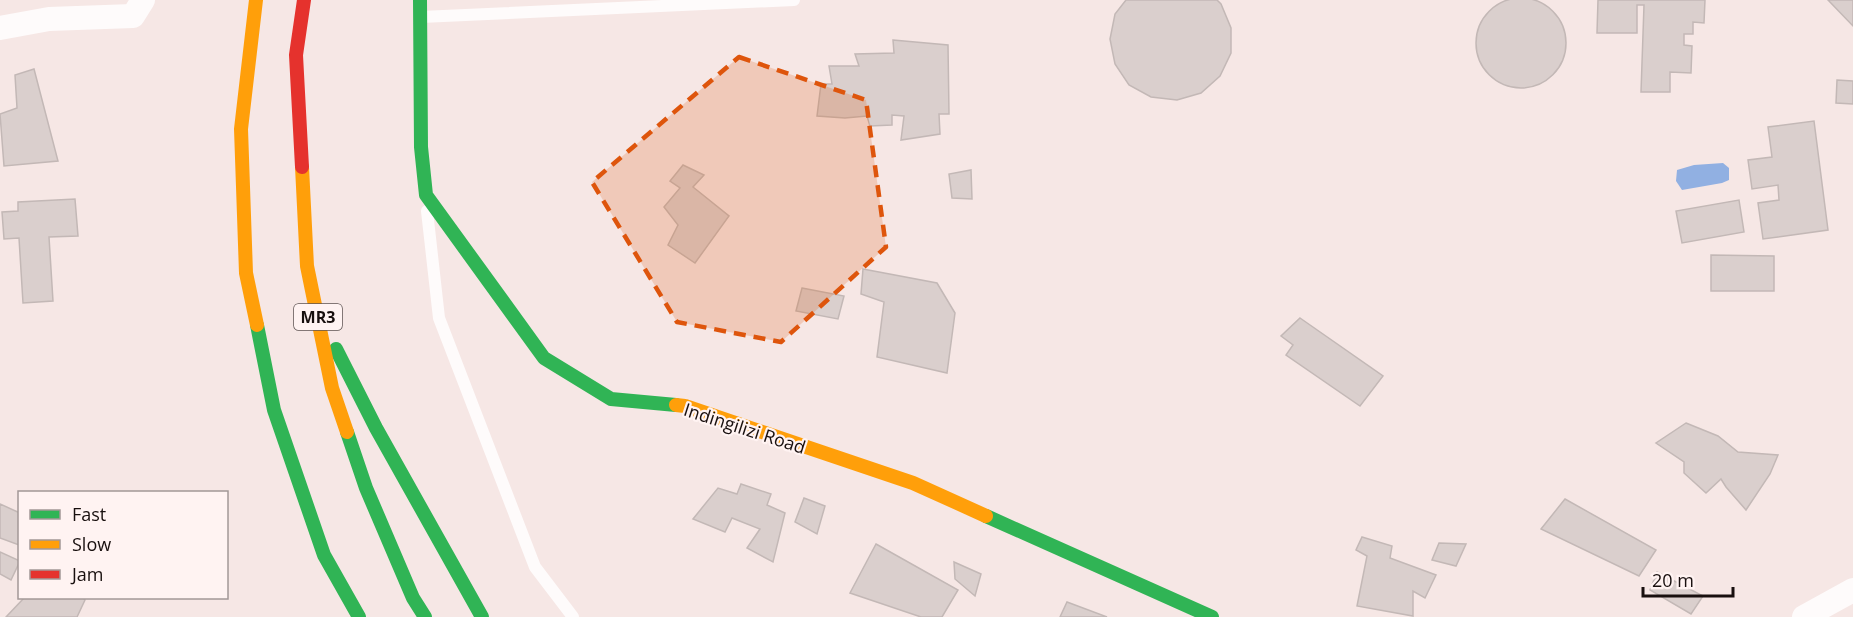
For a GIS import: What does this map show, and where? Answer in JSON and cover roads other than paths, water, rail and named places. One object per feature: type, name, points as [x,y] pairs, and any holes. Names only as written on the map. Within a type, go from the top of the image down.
[{"type":"main road","points":[[256,0],[241,129],[246,273],[274,410],[324,555],[359,617]]},
{"type":"main road","name":"MR3","points":[[304,0],[296,55],[307,266],[332,388],[366,488],[413,598],[425,617]]},
{"type":"main road","name":"Indingilizi Road","points":[[420,0],[421,147],[426,195],[544,358],[611,399],[685,406],[913,483],[1212,617]]},
{"type":"main road","points":[[317,310],[376,428],[482,617]]},
{"type":"street","points":[[0,28],[50,19],[134,16],[143,0]]},
{"type":"street","points":[[1804,617],[1853,590]]},
{"type":"lane","points":[[420,17],[794,0]]},
{"type":"lane","points":[[426,195],[440,318],[535,567],[573,617]]},
{"type":"water","points":[[1723,163],[1729,168],[1729,180],[1722,183],[1682,190],[1676,181],[1677,170],[1694,165]]}]
